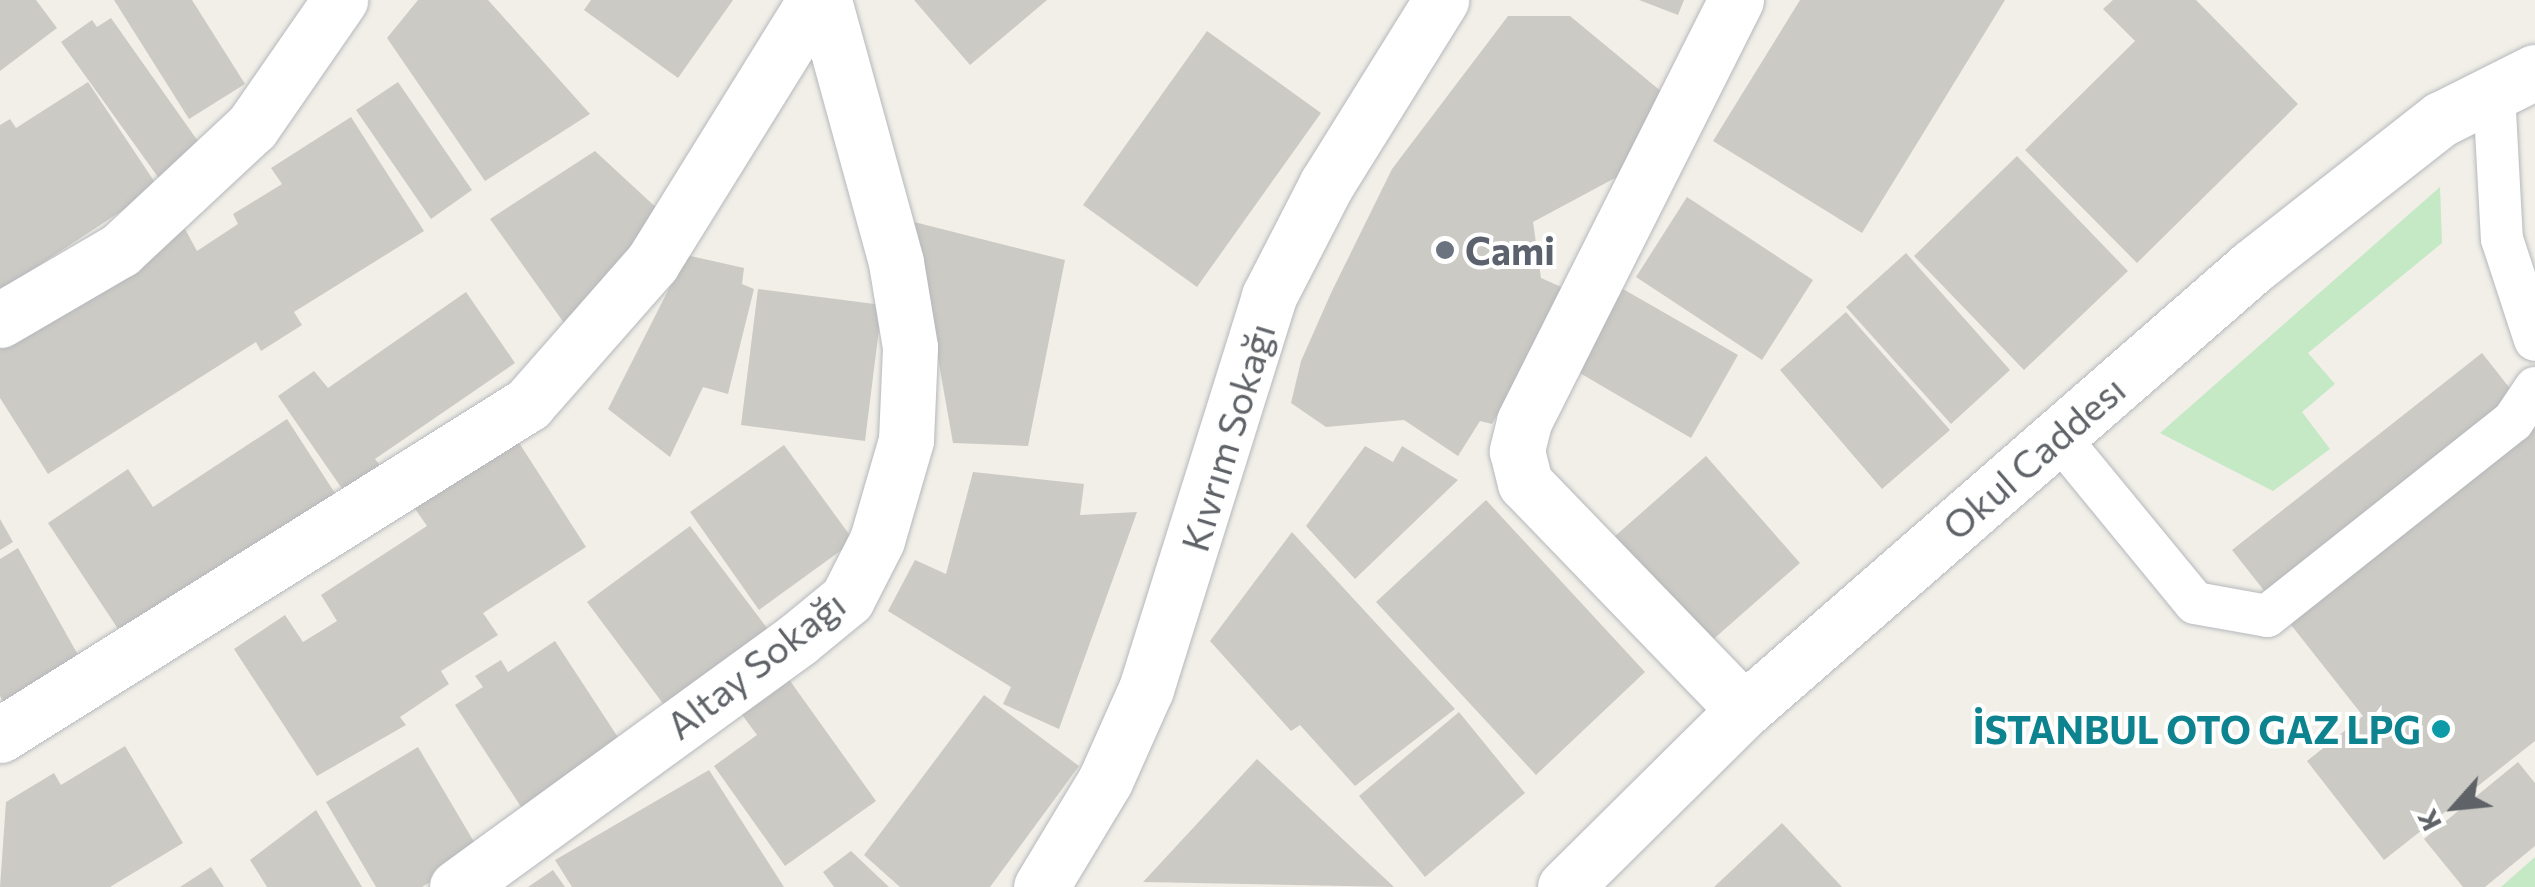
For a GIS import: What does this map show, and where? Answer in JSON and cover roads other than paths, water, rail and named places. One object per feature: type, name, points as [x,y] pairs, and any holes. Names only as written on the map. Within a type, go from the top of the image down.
[{"type":"street","points":[[0,320],[120,250],[252,127],[340,0]]},
{"type":"street","points":[[0,735],[528,404],[652,263],[815,0]]},
{"type":"street","name":"Altay Sokağı","points":[[456,887],[822,620],[847,599],[878,540],[906,440],[910,346],[896,262],[824,0]]},
{"type":"street","name":"Kıvrım Sokağı","points":[[1041,887],[1105,782],[1146,689],[1269,296],[1326,185],[1441,0]]},
{"type":"street","points":[[1736,0],[1524,422],[1517,451],[1525,483],[1744,710]]},
{"type":"street","name":"Okul Caddesı","points":[[1564,887],[1744,710],[2057,435],[2394,152],[2514,82]]},
{"type":"lane","points":[[2514,82],[2502,239],[2535,340]]},
{"type":"lane","points":[[2057,435],[2195,603],[2267,616],[2513,421],[2535,388]]},
{"type":"place","name":"Cami","points":[[1445,250]]},
{"type":"place","name":"İSTANBUL OTO GAZ LPG","points":[[2441,729]]}]
